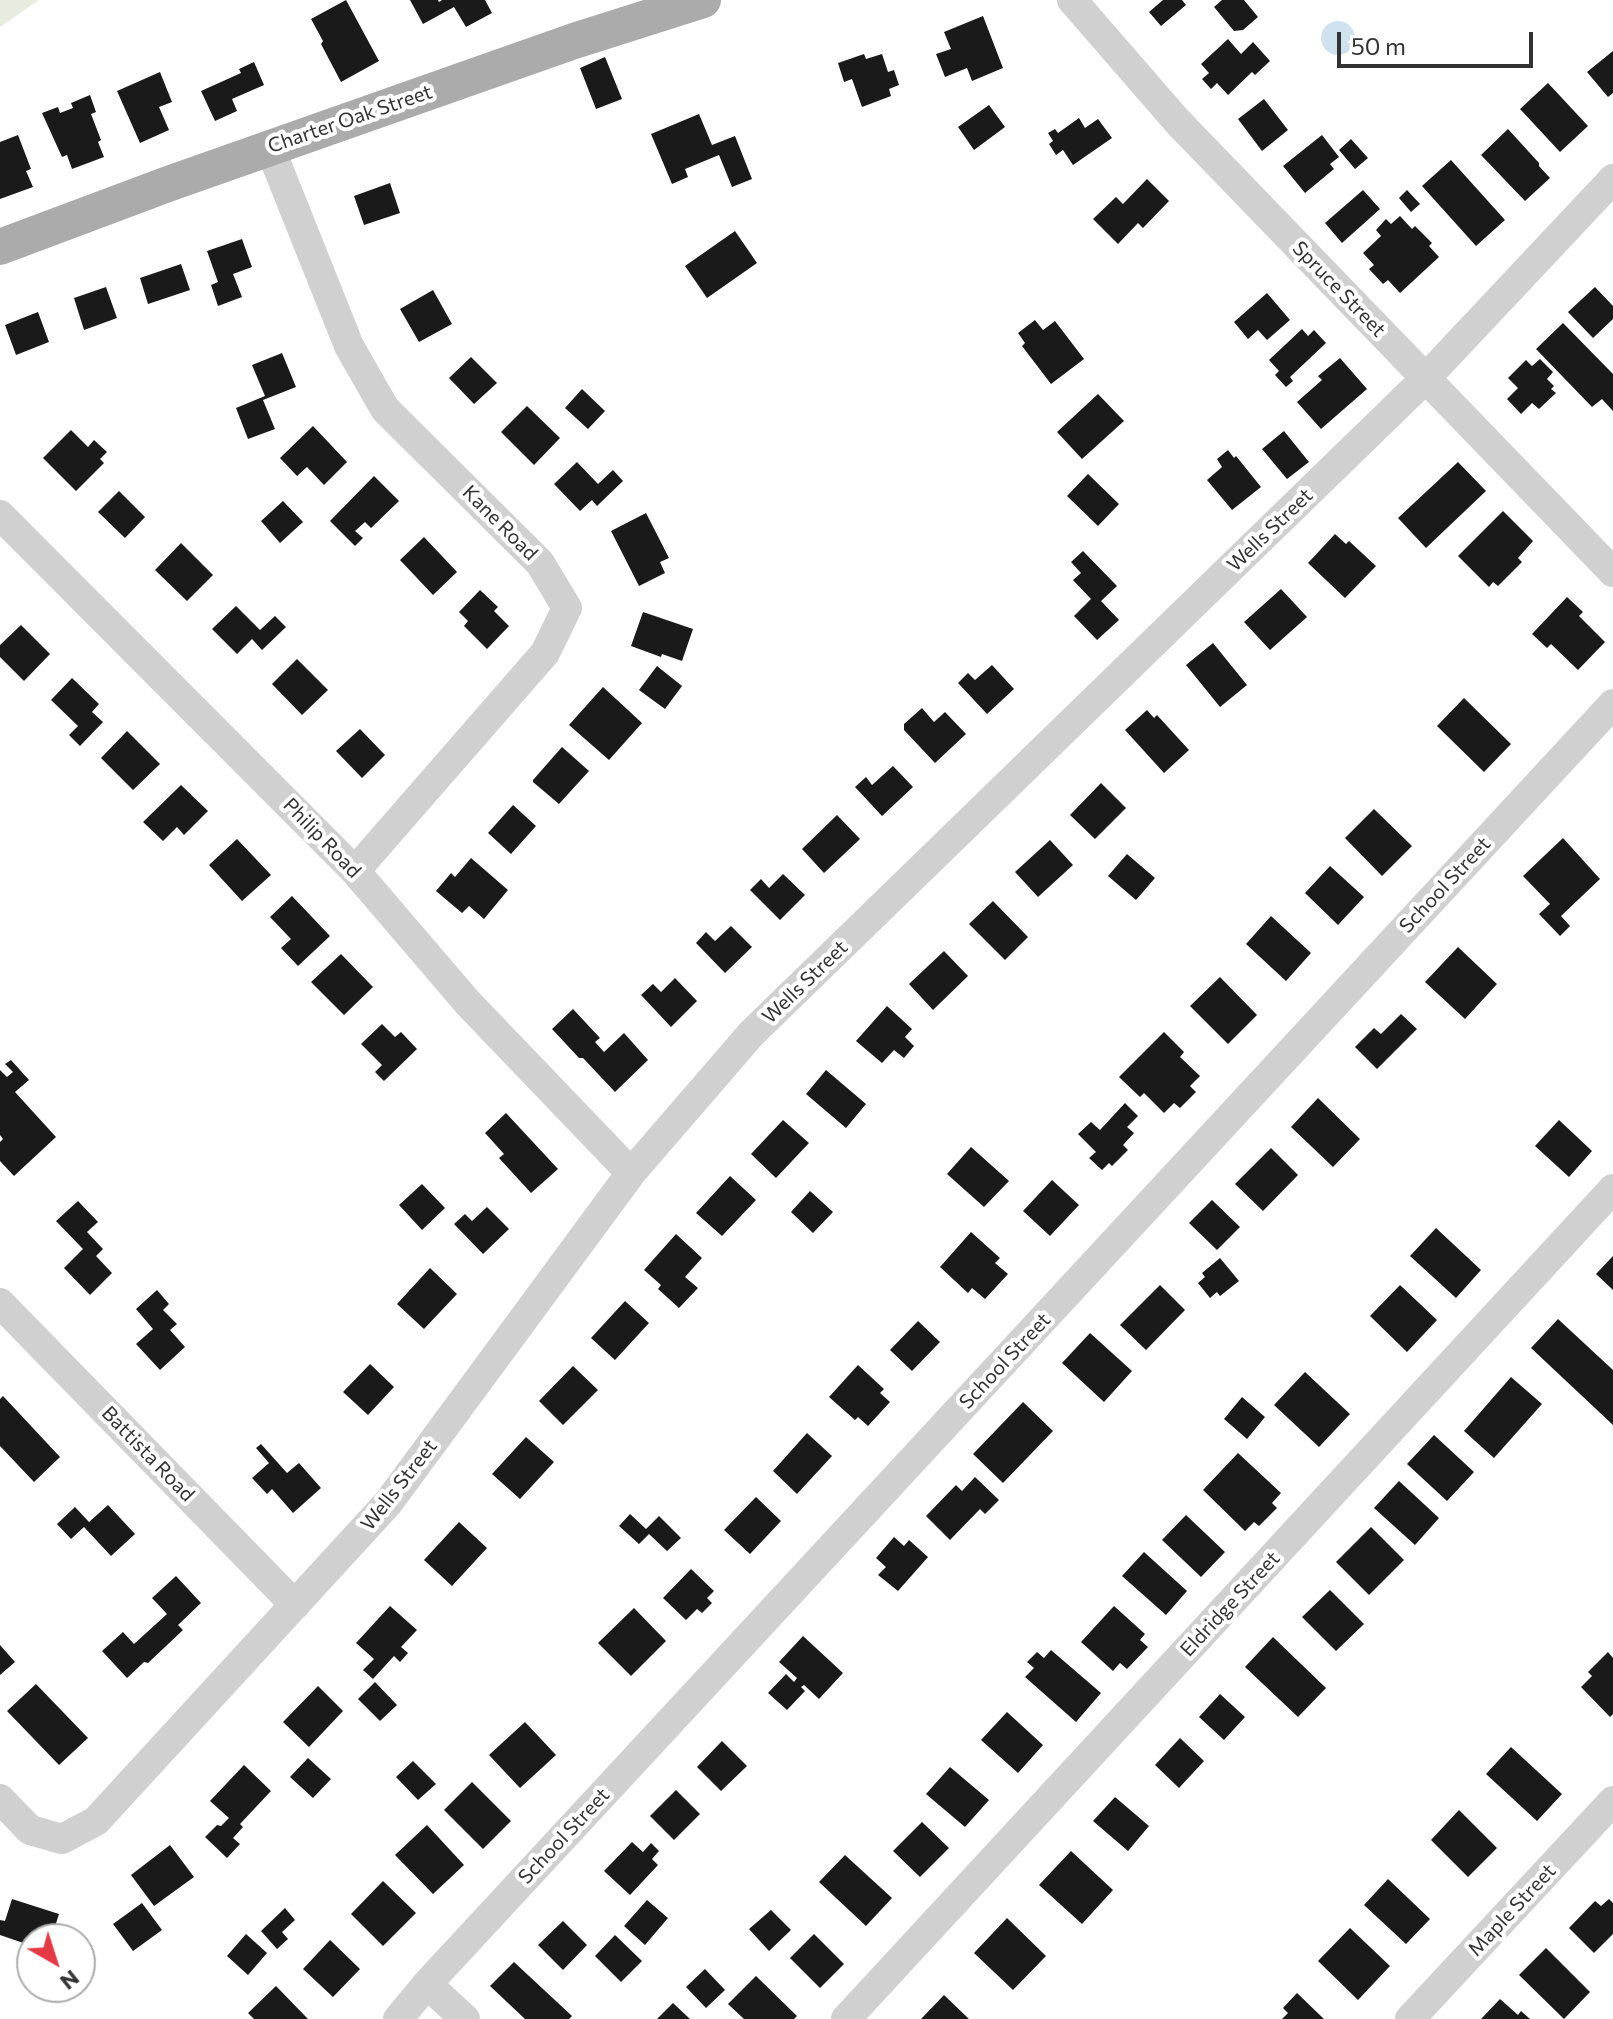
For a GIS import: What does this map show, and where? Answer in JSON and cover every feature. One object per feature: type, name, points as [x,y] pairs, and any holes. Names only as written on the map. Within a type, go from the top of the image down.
[{"type":"main road","name":"Charter Oak Street","points":[[0,247],[560,46],[703,0]]},
{"type":"street","name":"Spruce Street","points":[[1072,0],[1177,121],[1613,572]]},
{"type":"street","name":"Kane Road","points":[[270,148],[349,346],[385,409],[540,563],[567,608],[545,653],[355,871]]},
{"type":"street","name":"Wells Street","points":[[0,1799],[30,1830],[62,1839],[96,1821],[388,1503],[631,1173],[751,1034],[1425,379],[1613,179]]},
{"type":"street","name":"Philip Road","points":[[0,515],[355,871],[468,1003],[631,1173]]},
{"type":"street","name":"School Street","points":[[398,2019],[427,1984],[1613,704]]},
{"type":"street","name":"Eldridge Street","points":[[846,2019],[1613,1189]]},
{"type":"street","name":"Battista Road","points":[[0,1303],[295,1605]]},
{"type":"street","name":"Maple Street","points":[[1410,2019],[1613,1801]]},
{"type":"street","points":[[427,1984],[465,2019]]},
{"type":"shaded area","points":[[0,0],[39,0],[0,27]]},
{"type":"water","points":[[1338,21],[1350,26],[1355,38],[1350,50],[1338,55],[1326,50],[1321,38],[1326,26]]},
{"type":"building","points":[[346,0],[379,61],[341,82],[311,19]]},
{"type":"building","points":[[410,0],[485,0],[492,13],[466,27],[454,7],[423,24]]},
{"type":"building","points":[[1163,0],[1182,0],[1186,5],[1161,26],[1149,12]]},
{"type":"building","points":[[1222,0],[1244,0],[1258,17],[1243,30],[1234,31],[1214,7]]},
{"type":"building","points":[[983,16],[1003,68],[972,81],[967,68],[945,77],[936,54],[951,49],[944,32]]},
{"type":"building","points":[[1228,39],[1241,54],[1253,42],[1270,61],[1255,75],[1252,72],[1228,95],[1217,83],[1211,89],[1202,79],[1209,73],[1201,64]]},
{"type":"building","points":[[1613,51],[1613,93],[1608,97],[1587,72]]},
{"type":"building","points":[[864,54],[866,59],[882,54],[888,72],[894,70],[899,85],[889,89],[891,96],[862,107],[852,79],[844,82],[838,63]]},
{"type":"building","points":[[605,57],[622,99],[596,109],[580,68]]},
{"type":"building","points":[[254,62],[264,85],[232,99],[237,111],[215,121],[201,91],[241,73],[239,69]]},
{"type":"building","points":[[160,72],[172,102],[159,107],[169,130],[140,143],[117,91]]},
{"type":"building","points":[[1548,83],[1588,126],[1560,152],[1520,109]]},
{"type":"building","points":[[90,95],[96,112],[91,114],[104,157],[72,169],[67,155],[62,157],[42,113],[58,107],[60,113],[73,108],[71,103]]},
{"type":"building","points":[[1264,99],[1288,130],[1262,151],[1238,119]]},
{"type":"building","points":[[989,105],[1005,127],[974,150],[958,127]]},
{"type":"building","points":[[699,114],[712,145],[735,136],[752,179],[732,187],[719,155],[685,169],[688,177],[672,184],[651,134]]},
{"type":"building","points":[[1079,118],[1085,128],[1098,119],[1112,138],[1073,165],[1063,150],[1056,155],[1049,144],[1053,141],[1048,133],[1055,129],[1058,133]]},
{"type":"building","points":[[1508,129],[1550,178],[1525,201],[1481,155]]},
{"type":"building","points":[[18,135],[31,169],[26,171],[33,187],[0,199],[0,142]]},
{"type":"building","points":[[1322,135],[1339,157],[1330,164],[1334,169],[1305,193],[1283,166]]},
{"type":"building","points":[[1351,139],[1368,158],[1355,169],[1339,150]]},
{"type":"building","points":[[1451,160],[1505,220],[1476,246],[1422,186]]},
{"type":"building","points":[[1147,179],[1169,201],[1143,228],[1138,223],[1118,244],[1093,219],[1116,197],[1123,204]]},
{"type":"building","points":[[390,183],[400,213],[364,225],[354,196]]},
{"type":"building","points":[[1363,190],[1380,209],[1342,243],[1325,223]]},
{"type":"building","points":[[1407,190],[1420,204],[1411,212],[1399,198]]},
{"type":"building","points":[[1400,216],[1432,243],[1429,246],[1439,257],[1400,293],[1388,280],[1383,284],[1369,269],[1374,265],[1363,253],[1381,236],[1376,230],[1386,219],[1391,224]]},
{"type":"building","points":[[735,231],[757,263],[707,298],[685,266]]},
{"type":"building","points":[[242,239],[252,267],[233,274],[242,297],[218,306],[211,285],[218,282],[207,251]]},
{"type":"building","points":[[181,264],[190,290],[148,304],[140,278]]},
{"type":"building","points":[[106,287],[117,318],[84,330],[74,298]]},
{"type":"building","points":[[1595,287],[1613,306],[1613,319],[1593,338],[1568,312]]},
{"type":"building","points":[[433,290],[452,324],[419,342],[400,309]]},
{"type":"building","points":[[1267,293],[1290,320],[1267,340],[1258,330],[1248,339],[1234,322]]},
{"type":"building","points":[[38,312],[49,342],[16,355],[5,325]]},
{"type":"building","points":[[1035,320],[1043,330],[1055,321],[1084,359],[1051,384],[1022,346],[1025,343],[1018,333]]},
{"type":"building","points":[[1563,323],[1613,374],[1613,411],[1602,399],[1592,407],[1536,349]]},
{"type":"building","points":[[1302,329],[1308,336],[1314,330],[1326,343],[1290,377],[1293,381],[1286,387],[1275,375],[1279,371],[1269,360]]},
{"type":"building","points":[[282,353],[296,387],[263,400],[275,429],[248,439],[236,408],[265,396],[252,365]]},
{"type":"building","points":[[471,357],[497,383],[474,404],[449,378]]},
{"type":"building","points":[[1340,358],[1367,389],[1321,429],[1297,402],[1322,380],[1318,376]]},
{"type":"building","points":[[1540,359],[1553,372],[1547,379],[1556,393],[1539,409],[1532,403],[1521,414],[1507,399],[1518,388],[1508,378],[1526,360],[1532,366]]},
{"type":"building","points":[[582,389],[605,411],[588,429],[565,408]]},
{"type":"building","points":[[1098,394],[1124,421],[1082,459],[1057,432]]},
{"type":"building","points":[[527,406],[560,438],[534,465],[501,432]]},
{"type":"building","points":[[313,426],[347,462],[324,485],[307,467],[297,476],[280,458]]},
{"type":"building","points":[[71,430],[88,447],[94,440],[107,452],[100,459],[104,463],[76,491],[43,458]]},
{"type":"building","points":[[1284,431],[1309,462],[1287,479],[1262,449]]},
{"type":"building","points":[[1228,450],[1261,487],[1232,510],[1207,480],[1222,467],[1217,459]]},
{"type":"building","points":[[577,462],[598,484],[613,470],[623,481],[597,506],[592,500],[580,511],[554,484]]},
{"type":"building","points":[[1458,462],[1486,491],[1426,548],[1398,518]]},
{"type":"building","points":[[1088,474],[1119,504],[1098,526],[1067,496]]},
{"type":"building","points":[[374,476],[399,501],[371,528],[365,522],[355,531],[363,538],[355,546],[330,521]]},
{"type":"building","points":[[119,491],[145,517],[125,538],[98,512]]},
{"type":"building","points":[[283,501],[303,522],[280,543],[261,521]]},
{"type":"building","points":[[1503,511],[1533,541],[1518,558],[1522,562],[1498,586],[1493,582],[1489,587],[1458,556]]},
{"type":"building","points":[[646,513],[669,558],[660,562],[665,573],[639,586],[611,531]]},
{"type":"building","points":[[1335,534],[1346,544],[1349,541],[1376,566],[1345,598],[1308,563]]},
{"type":"building","points":[[424,537],[457,572],[433,595],[400,560]]},
{"type":"building","points":[[181,543],[213,575],[187,601],[155,570]]},
{"type":"building","points":[[1083,551],[1117,586],[1101,601],[1119,620],[1097,640],[1074,616],[1091,599],[1073,580],[1081,573],[1071,562]]},
{"type":"building","points":[[1281,589],[1307,617],[1270,650],[1244,622]]},
{"type":"building","points":[[480,590],[498,607],[494,611],[509,626],[487,649],[464,626],[468,621],[459,612]]},
{"type":"building","points":[[1567,597],[1583,612],[1579,616],[1605,642],[1578,670],[1551,644],[1547,648],[1532,634]]},
{"type":"building","points":[[236,606],[260,630],[275,616],[286,627],[262,650],[252,639],[237,654],[212,629]]},
{"type":"building","points":[[643,612],[693,629],[682,661],[631,646]]},
{"type":"building","points":[[21,625],[50,654],[24,681],[0,657],[0,645]]},
{"type":"building","points":[[1213,643],[1247,685],[1220,707],[1186,665]]},
{"type":"building","points":[[297,659],[328,690],[302,715],[272,684]]},
{"type":"building","points":[[992,665],[1014,689],[987,714],[958,683],[968,673],[975,680]]},
{"type":"building","points":[[657,666],[682,686],[665,709],[639,690]]},
{"type":"building","points":[[72,678],[99,704],[92,712],[103,722],[80,746],[69,735],[78,726],[51,700]]},
{"type":"building","points":[[603,687],[642,723],[609,760],[569,725]]},
{"type":"building","points":[[1464,698],[1511,744],[1484,772],[1437,726]]},
{"type":"building","points":[[922,708],[934,722],[945,712],[966,734],[935,763],[904,730],[904,724]]},
{"type":"building","points":[[1147,710],[1154,718],[1157,715],[1189,750],[1164,773],[1125,730]]},
{"type":"building","points":[[360,729],[385,755],[362,778],[336,751]]},
{"type":"building","points":[[127,731],[160,764],[133,790],[101,758]]},
{"type":"building","points":[[562,747],[589,771],[559,804],[533,780]]},
{"type":"building","points":[[893,766],[913,787],[882,816],[855,787],[866,777],[872,785]]},
{"type":"building","points":[[1101,783],[1126,808],[1095,839],[1070,815]]},
{"type":"building","points":[[181,785],[208,811],[184,835],[177,827],[163,841],[143,822]]},
{"type":"building","points":[[513,805],[536,826],[511,854],[488,833]]},
{"type":"building","points":[[1374,809],[1412,846],[1382,876],[1345,838]]},
{"type":"building","points":[[837,815],[860,839],[824,873],[802,849]]},
{"type":"building","points":[[1563,838],[1600,879],[1561,916],[1570,926],[1560,936],[1539,914],[1550,904],[1523,876]]},
{"type":"building","points":[[237,839],[271,875],[242,901],[209,865]]},
{"type":"building","points":[[1050,840],[1073,865],[1038,897],[1015,872]]},
{"type":"building","points":[[1127,854],[1155,878],[1136,900],[1108,876]]},
{"type":"building","points":[[471,858],[508,890],[484,919],[469,906],[462,913],[436,891],[451,873],[455,877]]},
{"type":"building","points":[[1330,866],[1364,897],[1338,925],[1305,893]]},
{"type":"building","points":[[783,874],[805,895],[780,920],[750,890],[761,879],[769,888]]},
{"type":"building","points":[[292,896],[330,936],[298,966],[281,948],[291,939],[270,917]]},
{"type":"building","points":[[993,901],[1028,937],[1005,960],[969,924]]},
{"type":"building","points":[[1271,916],[1311,953],[1286,981],[1246,944]]},
{"type":"building","points":[[731,926],[752,947],[725,973],[696,943],[706,932],[715,941]]},
{"type":"building","points":[[1458,947],[1497,984],[1465,1019],[1425,982]]},
{"type":"building","points":[[944,951],[968,976],[933,1010],[909,984]]},
{"type":"building","points":[[341,954],[373,987],[344,1015],[311,982]]},
{"type":"building","points":[[1220,977],[1257,1015],[1228,1044],[1190,1006]]},
{"type":"building","points":[[675,978],[697,1001],[671,1027],[641,995],[653,984],[661,992]]},
{"type":"building","points":[[887,1006],[912,1029],[905,1037],[914,1046],[904,1058],[894,1050],[882,1063],[856,1041]]},
{"type":"building","points":[[573,1009],[600,1038],[595,1042],[604,1052],[624,1033],[648,1060],[615,1092],[552,1029]]},
{"type":"building","points":[[1401,1014],[1417,1029],[1377,1069],[1355,1047],[1374,1028],[1381,1034]]},
{"type":"building","points":[[382,1024],[395,1037],[401,1032],[417,1049],[384,1081],[375,1072],[382,1065],[361,1044]]},
{"type":"building","points":[[1164,1032],[1184,1052],[1180,1057],[1200,1076],[1190,1086],[1196,1092],[1180,1108],[1174,1103],[1164,1113],[1144,1093],[1140,1097],[1119,1077]]},
{"type":"building","points":[[11,1060],[29,1080],[15,1092],[56,1137],[14,1176],[0,1161],[0,1142],[3,1139],[0,1135],[0,1070],[7,1077],[13,1072],[5,1064]]},
{"type":"building","points":[[826,1070],[866,1104],[846,1128],[806,1094]]},
{"type":"building","points":[[1318,1098],[1360,1139],[1333,1167],[1291,1127]]},
{"type":"building","points":[[1125,1103],[1138,1116],[1127,1127],[1134,1133],[1123,1145],[1128,1150],[1112,1166],[1109,1163],[1102,1170],[1089,1158],[1096,1152],[1078,1134],[1091,1122],[1100,1130]]},
{"type":"building","points":[[506,1113],[558,1169],[531,1193],[499,1158],[504,1154],[485,1133]]},
{"type":"building","points":[[783,1120],[809,1143],[776,1178],[751,1154]]},
{"type":"building","points":[[1559,1120],[1592,1151],[1569,1177],[1535,1146]]},
{"type":"building","points":[[971,1147],[1009,1181],[984,1207],[947,1174]]},
{"type":"building","points":[[1271,1148],[1298,1175],[1263,1211],[1235,1184]]},
{"type":"building","points":[[730,1176],[756,1200],[722,1236],[696,1213]]},
{"type":"building","points":[[1052,1180],[1079,1205],[1050,1236],[1023,1211]]},
{"type":"building","points":[[422,1184],[445,1208],[422,1230],[399,1205]]},
{"type":"building","points":[[810,1191],[833,1212],[813,1233],[791,1212]]},
{"type":"building","points":[[1212,1200],[1240,1227],[1217,1250],[1189,1223]]},
{"type":"building","points":[[78,1201],[98,1222],[87,1232],[103,1249],[96,1256],[112,1273],[90,1295],[64,1268],[83,1249],[56,1221]]},
{"type":"building","points":[[487,1207],[509,1229],[483,1254],[454,1224],[465,1214],[472,1221]]},
{"type":"building","points":[[1436,1228],[1481,1270],[1456,1298],[1410,1256]]},
{"type":"building","points":[[971,1232],[1000,1258],[995,1263],[1008,1274],[985,1299],[972,1288],[968,1293],[940,1267]]},
{"type":"building","points":[[676,1234],[702,1258],[685,1277],[698,1288],[679,1308],[658,1289],[661,1285],[644,1270]]},
{"type":"building","points":[[1613,1256],[1613,1290],[1596,1274]]},
{"type":"building","points":[[1220,1258],[1239,1281],[1220,1296],[1217,1292],[1210,1298],[1198,1283],[1205,1277],[1202,1273]]},
{"type":"building","points":[[430,1268],[457,1294],[424,1329],[397,1304]]},
{"type":"building","points":[[1160,1285],[1185,1310],[1146,1350],[1120,1325]]},
{"type":"building","points":[[1400,1285],[1437,1320],[1407,1352],[1370,1316]]},
{"type":"building","points":[[157,1290],[169,1304],[163,1310],[177,1324],[170,1330],[185,1347],[160,1370],[136,1344],[153,1329],[136,1309]]},
{"type":"building","points":[[625,1301],[649,1323],[615,1360],[591,1338]]},
{"type":"building","points":[[1558,1319],[1613,1370],[1613,1425],[1531,1348]]},
{"type":"building","points":[[918,1321],[940,1342],[912,1371],[890,1350]]},
{"type":"building","points":[[1090,1333],[1132,1371],[1104,1402],[1062,1363]]},
{"type":"building","points":[[370,1364],[394,1387],[368,1415],[343,1392]]},
{"type":"building","points":[[858,1365],[884,1389],[880,1393],[890,1402],[868,1426],[858,1417],[855,1420],[829,1397]]},
{"type":"building","points":[[573,1366],[598,1390],[563,1425],[539,1401]]},
{"type":"building","points":[[1305,1372],[1350,1414],[1319,1447],[1274,1405]]},
{"type":"building","points":[[1511,1377],[1542,1404],[1494,1458],[1464,1431]]},
{"type":"building","points":[[3,1396],[60,1457],[34,1482],[0,1446],[0,1399]]},
{"type":"building","points":[[1242,1397],[1265,1417],[1247,1439],[1224,1419]]},
{"type":"building","points":[[1023,1402],[1053,1431],[1003,1483],[973,1454]]},
{"type":"building","points":[[807,1433],[832,1456],[797,1494],[773,1471]]},
{"type":"building","points":[[1434,1435],[1474,1472],[1447,1501],[1407,1464]]},
{"type":"building","points":[[526,1437],[554,1462],[520,1499],[492,1474]]},
{"type":"building","points":[[261,1444],[287,1473],[299,1463],[321,1488],[293,1513],[272,1489],[267,1494],[252,1478],[269,1463],[256,1448]]},
{"type":"building","points":[[1238,1453],[1281,1493],[1272,1503],[1277,1508],[1259,1526],[1254,1522],[1245,1531],[1203,1490]]},
{"type":"building","points":[[975,1477],[999,1500],[985,1514],[980,1509],[950,1540],[926,1516],[956,1485],[962,1491]]},
{"type":"building","points":[[1399,1481],[1439,1518],[1415,1545],[1374,1508]]},
{"type":"building","points":[[756,1497],[781,1521],[750,1554],[724,1530]]},
{"type":"building","points":[[108,1505],[135,1534],[111,1556],[84,1527],[71,1539],[57,1524],[75,1507],[89,1522]]},
{"type":"building","points":[[630,1514],[646,1529],[659,1516],[681,1538],[667,1551],[649,1534],[639,1544],[619,1526]]},
{"type":"building","points":[[1186,1515],[1225,1552],[1201,1577],[1162,1540]]},
{"type":"building","points":[[459,1522],[487,1548],[452,1586],[424,1560]]},
{"type":"building","points":[[1371,1527],[1404,1560],[1369,1595],[1336,1562]]},
{"type":"building","points":[[894,1537],[904,1546],[909,1540],[928,1557],[898,1591],[878,1575],[886,1567],[876,1558]]},
{"type":"building","points":[[1144,1552],[1187,1591],[1166,1615],[1122,1576]]},
{"type":"building","points":[[691,1569],[714,1591],[707,1598],[712,1603],[702,1613],[697,1609],[686,1620],[663,1598]]},
{"type":"building","points":[[176,1576],[201,1603],[178,1625],[183,1630],[127,1678],[102,1651],[123,1632],[134,1644],[167,1614],[152,1598]]},
{"type":"building","points":[[1330,1590],[1364,1624],[1336,1651],[1302,1617]]},
{"type":"building","points":[[390,1606],[417,1630],[401,1647],[408,1653],[400,1662],[394,1656],[373,1679],[363,1670],[374,1659],[356,1643]]},
{"type":"building","points":[[1114,1606],[1145,1634],[1140,1640],[1148,1647],[1127,1669],[1120,1663],[1113,1671],[1081,1642]]},
{"type":"building","points":[[634,1608],[666,1641],[631,1676],[598,1643]]},
{"type":"building","points":[[803,1636],[843,1673],[819,1699],[804,1685],[801,1687],[805,1691],[787,1710],[768,1693],[786,1674],[794,1682],[797,1678],[779,1662]]},
{"type":"building","points":[[1273,1637],[1326,1688],[1298,1717],[1245,1667]]},
{"type":"building","points":[[0,1645],[15,1662],[0,1675]]},
{"type":"building","points":[[1051,1650],[1101,1693],[1076,1722],[1025,1677],[1034,1668],[1027,1662],[1037,1652],[1044,1658]]},
{"type":"building","points":[[1608,1652],[1613,1658],[1613,1714],[1610,1717],[1581,1687],[1592,1676],[1588,1672]]},
{"type":"building","points":[[375,1682],[397,1705],[380,1721],[358,1699]]},
{"type":"building","points":[[36,1684],[88,1738],[59,1765],[7,1711]]},
{"type":"building","points":[[318,1686],[343,1711],[309,1747],[283,1722]]},
{"type":"building","points":[[1220,1694],[1245,1717],[1224,1740],[1199,1717]]},
{"type":"building","points":[[1007,1712],[1043,1745],[1018,1773],[981,1740]]},
{"type":"building","points":[[525,1722],[556,1755],[520,1788],[489,1755]]},
{"type":"building","points":[[1180,1738],[1204,1761],[1179,1788],[1155,1765]]},
{"type":"building","points":[[722,1741],[747,1766],[721,1791],[697,1767]]},
{"type":"building","points":[[1511,1747],[1562,1794],[1537,1821],[1486,1774]]},
{"type":"building","points":[[308,1758],[331,1779],[313,1798],[290,1777]]},
{"type":"building","points":[[413,1761],[436,1784],[418,1800],[396,1777]]},
{"type":"building","points":[[244,1765],[271,1791],[240,1824],[243,1827],[233,1838],[240,1844],[227,1858],[205,1837],[229,1818],[210,1801]]},
{"type":"building","points":[[950,1767],[989,1800],[965,1827],[926,1794]]},
{"type":"building","points":[[472,1782],[511,1821],[483,1849],[444,1810]]},
{"type":"building","points":[[676,1790],[700,1814],[674,1840],[650,1816]]},
{"type":"building","points":[[1115,1797],[1149,1826],[1128,1851],[1093,1821]]},
{"type":"building","points":[[1459,1810],[1497,1848],[1468,1877],[1431,1840]]},
{"type":"building","points":[[922,1822],[949,1848],[920,1877],[893,1851]]},
{"type":"building","points":[[427,1825],[464,1865],[433,1894],[395,1855]]},
{"type":"building","points":[[632,1842],[643,1852],[651,1843],[659,1851],[652,1859],[658,1865],[630,1895],[604,1871]]},
{"type":"building","points":[[170,1845],[194,1877],[154,1906],[131,1875]]},
{"type":"building","points":[[1071,1851],[1113,1890],[1082,1924],[1039,1885]]},
{"type":"building","points":[[845,1855],[892,1898],[866,1926],[819,1882]]},
{"type":"building","points":[[1388,1879],[1430,1919],[1406,1944],[1364,1905]]},
{"type":"building","points":[[383,1881],[416,1913],[383,1946],[351,1914]]},
{"type":"building","points":[[12,1899],[59,1914],[56,1923],[16,1923],[16,1940],[0,1935],[0,1920],[5,1921]]},
{"type":"building","points":[[1609,1899],[1613,1903],[1613,1934],[1594,1953],[1569,1928],[1595,1901],[1601,1906]]},
{"type":"building","points":[[647,1900],[668,1918],[645,1945],[624,1926]]},
{"type":"building","points":[[142,1903],[162,1930],[133,1951],[113,1924]]},
{"type":"building","points":[[285,1908],[295,1920],[282,1932],[288,1939],[277,1949],[261,1931]]},
{"type":"building","points":[[771,1910],[791,1930],[769,1951],[749,1929]]},
{"type":"building","points":[[1007,1918],[1046,1956],[1013,1990],[974,1953]]},
{"type":"building","points":[[563,1921],[587,1945],[563,1970],[538,1945]]},
{"type":"building","points":[[1350,1928],[1390,1966],[1358,2000],[1318,1961]]},
{"type":"building","points":[[246,1934],[267,1953],[248,1975],[227,1956]]},
{"type":"building","points":[[814,1934],[844,1964],[820,1988],[790,1958]]},
{"type":"building","points":[[615,1935],[642,1961],[621,1982],[595,1956]]},
{"type":"building","points":[[330,1940],[360,1969],[333,1997],[303,1969]]},
{"type":"building","points":[[1546,1948],[1590,1992],[1564,2019],[1519,1975]]},
{"type":"building","points":[[514,1962],[572,2016],[569,2019],[525,2019],[490,1986]]},
{"type":"building","points":[[705,1969],[725,1990],[706,2008],[686,1987]]},
{"type":"building","points":[[756,1976],[797,2016],[794,2019],[744,2019],[728,2004]]},
{"type":"building","points":[[276,1986],[308,2019],[254,2019],[248,2013]]},
{"type":"building","points":[[1297,1993],[1324,2019],[1282,2019],[1288,2013],[1283,2008]]},
{"type":"building","points":[[944,1995],[969,2019],[921,2019]]},
{"type":"building","points":[[1500,1999],[1518,2015],[1521,2011],[1530,2019],[1481,2019]]},
{"type":"building","points":[[673,2003],[690,2019],[657,2019]]}]
